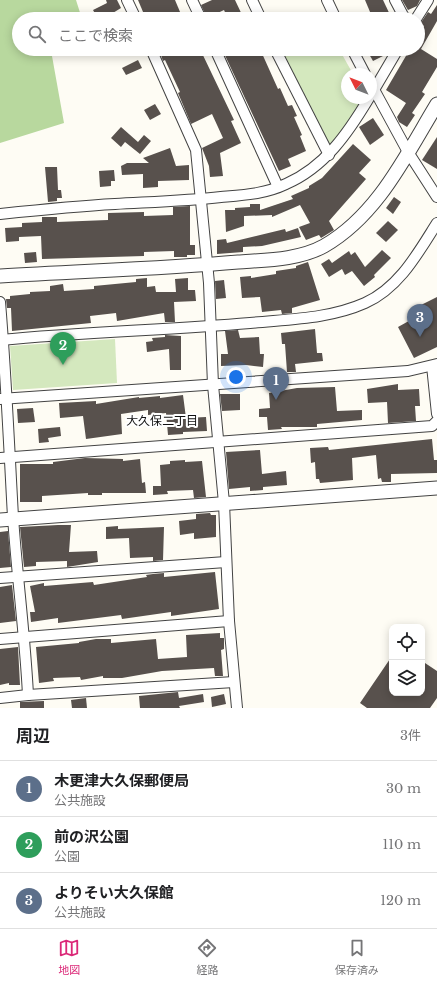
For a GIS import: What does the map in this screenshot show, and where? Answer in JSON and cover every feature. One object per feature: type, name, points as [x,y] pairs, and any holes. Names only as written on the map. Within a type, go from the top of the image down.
[{"type":"street","points":[[127,0],[133,12]]},
{"type":"street","points":[[192,0],[197,12]]},
{"type":"street","points":[[252,0],[258,12]]},
{"type":"street","points":[[327,0],[333,12]]},
{"type":"street","points":[[395,0],[401,12]]},
{"type":"street","points":[[420,12],[428,0]]},
{"type":"street","points":[[154,56],[196,150],[208,265],[213,385],[224,503],[229,621],[236,708]]},
{"type":"street","points":[[218,56],[278,187]]},
{"type":"street","points":[[279,56],[329,155]]},
{"type":"street","points":[[356,56],[362,68]]},
{"type":"street","points":[[377,82],[394,56]]},
{"type":"street","points":[[377,102],[437,197]]},
{"type":"street","points":[[0,214],[98,204],[201,200],[262,193],[305,174],[329,155],[349,132],[364,104]]},
{"type":"street","points":[[0,276],[208,265],[283,258],[323,247],[364,214],[386,188],[437,104]]},
{"type":"street","points":[[2,340],[211,326],[328,316],[366,303],[391,286],[416,256],[437,223]]},
{"type":"street","points":[[0,302],[4,399],[11,457],[13,518],[25,637],[28,695]]},
{"type":"street","points":[[4,399],[408,371],[434,365],[437,414]]},
{"type":"street","points":[[0,458],[432,426],[437,421]]},
{"type":"street","points":[[0,520],[437,488]]},
{"type":"street","points":[[0,578],[226,562]]},
{"type":"street","points":[[0,639],[229,621]]},
{"type":"street","points":[[0,698],[234,682]]},
{"type":"green space","points":[[0,0],[76,0],[80,12],[12,12],[12,56],[52,56],[64,123],[0,143]]},
{"type":"green space","points":[[285,56],[343,56],[350,68],[341,68],[341,104],[359,104],[342,132],[332,143],[327,145]]},
{"type":"green space","points":[[115,339],[117,383],[13,390],[10,346]]},
{"type":"building","points":[[106,0],[117,0],[121,8],[114,12],[94,12],[93,10],[107,3]]},
{"type":"building","points":[[138,0],[175,0],[180,12],[143,12]]},
{"type":"building","points":[[212,0],[235,0],[241,12],[225,12],[224,10],[220,12],[204,12],[201,5]]},
{"type":"building","points":[[365,0],[383,0],[389,12],[370,12]]},
{"type":"building","points":[[402,0],[420,0],[417,6],[408,10]]},
{"type":"building","points":[[437,5],[437,21],[425,42],[425,16],[428,12],[431,14]]},
{"type":"building","points":[[425,52],[437,59],[437,67],[422,92],[425,94],[412,113],[415,115],[407,127],[399,122],[397,117],[406,103],[386,90],[406,56],[425,56]]},
{"type":"building","points":[[161,56],[203,56],[234,120],[231,121],[241,143],[220,153],[223,176],[210,177],[209,166],[202,148],[223,138],[212,114],[191,124],[178,93],[180,92],[165,60],[163,61]]},
{"type":"building","points":[[225,56],[263,56],[278,89],[280,88],[288,106],[292,105],[297,116],[294,117],[302,135],[300,136],[306,151],[288,159],[291,166],[279,171]]},
{"type":"building","points":[[370,56],[383,56],[373,61]]},
{"type":"building","points":[[138,60],[142,68],[126,75],[122,68]]},
{"type":"building","points":[[155,104],[161,114],[150,120],[144,110]]},
{"type":"building","points":[[373,118],[384,135],[370,145],[359,127]]},
{"type":"building","points":[[121,127],[138,142],[144,135],[151,141],[140,154],[125,142],[121,147],[111,138]]},
{"type":"building","points":[[437,137],[437,169],[422,160]]},
{"type":"building","points":[[353,144],[371,160],[359,173],[366,179],[329,221],[334,230],[321,238],[319,235],[306,240],[299,227],[310,223],[300,205],[272,217],[272,215],[244,216],[244,226],[226,232],[225,210],[250,207],[250,204],[260,204],[260,210],[293,199],[291,196],[309,188],[309,186],[322,178]]},
{"type":"building","points":[[170,148],[176,166],[189,165],[189,180],[158,181],[158,187],[143,188],[143,174],[122,175],[121,166],[127,163],[149,163],[143,158]]},
{"type":"building","points":[[45,167],[57,167],[58,190],[61,190],[62,198],[57,198],[57,201],[48,202]]},
{"type":"building","points":[[114,170],[115,181],[111,181],[111,186],[100,187],[99,171]]},
{"type":"building","points":[[394,197],[401,202],[393,214],[386,208]]},
{"type":"building","points":[[190,206],[190,245],[195,245],[195,255],[187,255],[187,257],[174,257],[174,251],[144,252],[144,256],[42,259],[41,236],[19,237],[19,241],[6,242],[5,228],[22,227],[22,223],[42,222],[42,217],[57,217],[57,222],[108,220],[108,213],[144,212],[144,216],[173,215],[173,207]]},
{"type":"building","points":[[388,221],[398,230],[386,242],[376,233]]},
{"type":"building","points":[[298,228],[301,237],[262,246],[243,247],[243,252],[217,254],[217,240],[226,239],[227,243],[285,229],[286,232]]},
{"type":"building","points":[[382,250],[391,258],[374,275],[375,277],[364,286],[352,271],[345,275],[342,269],[329,277],[321,264],[329,259],[332,263],[349,251],[351,255],[355,252],[365,267]]},
{"type":"building","points":[[36,252],[37,262],[25,263],[24,253]]},
{"type":"building","points":[[308,262],[320,300],[292,308],[292,313],[282,314],[281,310],[262,312],[260,297],[242,298],[240,277],[251,276],[251,278],[276,274],[276,271],[296,268],[296,266]]},
{"type":"building","points":[[147,278],[147,287],[155,286],[156,292],[176,292],[175,279],[188,278],[188,290],[195,290],[196,301],[174,302],[175,322],[165,322],[164,313],[117,321],[116,313],[90,316],[91,323],[12,331],[11,308],[7,308],[6,299],[10,299],[10,296],[30,294],[30,292],[50,291],[50,286],[63,284],[64,291],[94,289],[94,286],[136,282],[136,279]]},
{"type":"building","points":[[224,280],[226,298],[216,299],[215,281]]},
{"type":"building","points":[[437,297],[437,347],[414,358],[398,327],[425,312],[421,305]]},
{"type":"building","points":[[315,329],[317,353],[322,353],[323,361],[295,364],[296,372],[287,372],[285,344],[282,344],[281,333]]},
{"type":"building","points":[[238,330],[240,338],[259,337],[260,354],[264,354],[263,367],[246,365],[221,366],[221,354],[228,354],[225,331]]},
{"type":"building","points":[[165,335],[181,336],[181,370],[170,370],[169,349],[147,352],[146,342],[153,341],[152,338],[165,337]]},
{"type":"building","points":[[398,384],[398,390],[419,389],[420,406],[415,406],[416,421],[388,423],[387,402],[368,403],[367,389]]},
{"type":"building","points":[[335,387],[337,411],[362,410],[362,420],[317,424],[317,427],[281,427],[282,429],[268,430],[267,417],[259,417],[259,409],[270,408],[269,393],[297,388]]},
{"type":"building","points":[[220,394],[240,394],[240,410],[222,411]]},
{"type":"building","points":[[183,395],[186,418],[206,417],[207,431],[183,432],[183,434],[168,435],[166,413],[148,415],[148,410],[121,414],[122,434],[86,439],[83,416],[60,418],[59,403],[96,401],[96,404],[139,397],[160,396],[160,398]]},
{"type":"building","points":[[33,408],[35,422],[18,423],[17,409]]},
{"type":"building","points":[[60,427],[61,436],[48,438],[49,442],[39,443],[38,429]]},
{"type":"building","points":[[432,439],[434,460],[437,460],[437,473],[391,474],[391,482],[382,482],[381,478],[378,479],[376,455],[352,458],[353,480],[320,483],[319,479],[316,479],[315,462],[311,463],[310,448],[328,447],[329,450]]},
{"type":"building","points":[[260,450],[262,474],[286,471],[287,485],[263,487],[263,490],[250,491],[250,487],[229,489],[226,452]]},
{"type":"building","points":[[85,458],[123,459],[123,461],[140,459],[142,483],[145,482],[146,493],[102,493],[102,495],[88,495],[88,493],[42,496],[42,502],[20,502],[20,464],[53,464],[53,462]]},
{"type":"building","points":[[185,460],[185,462],[202,461],[206,497],[194,498],[193,490],[167,491],[168,494],[153,495],[153,486],[161,486],[160,465],[170,464],[170,461]]},
{"type":"building","points":[[210,513],[211,515],[216,515],[216,537],[194,539],[194,533],[180,535],[179,521],[196,519],[196,514]]},
{"type":"building","points":[[71,525],[69,552],[97,551],[98,562],[67,567],[67,561],[36,562],[36,566],[24,567],[20,527]]},
{"type":"building","points":[[118,526],[118,529],[164,527],[163,560],[153,561],[153,557],[130,558],[129,538],[106,539],[106,527]]},
{"type":"building","points":[[8,531],[11,567],[0,568],[0,532]]},
{"type":"building","points":[[215,572],[219,609],[171,616],[171,612],[122,619],[121,615],[58,623],[58,618],[31,622],[30,612],[35,612],[30,586],[44,583],[44,586],[93,582],[94,585],[147,577],[146,575],[153,574],[164,573],[164,577]]},
{"type":"building","points":[[12,585],[16,621],[0,623],[0,587]]},
{"type":"building","points":[[220,633],[220,638],[224,638],[224,649],[221,650],[223,676],[215,676],[214,668],[162,671],[122,678],[103,678],[103,676],[81,680],[80,677],[53,678],[54,681],[39,683],[36,647],[79,643],[96,639],[111,639],[111,643],[156,639],[158,659],[187,657],[186,635]]},
{"type":"building","points":[[18,647],[20,685],[9,685],[9,683],[0,685],[0,649]]},
{"type":"building","points":[[389,660],[389,696],[425,696],[425,663],[437,671],[437,698],[430,708],[367,708],[360,703]]},
{"type":"building","points":[[178,692],[179,698],[203,694],[204,702],[179,706],[180,708],[140,708],[139,696]]},
{"type":"building","points":[[224,694],[226,704],[212,707],[211,697]]},
{"type":"building","points":[[86,698],[87,708],[72,708],[71,700]]},
{"type":"building","points":[[44,701],[44,708],[20,708],[20,702]]},
{"type":"place","name":"よりそい大久保館","points":[[420,337]]},
{"type":"place","name":"前の沢公園","points":[[63,365]]},
{"type":"place","name":"木更津大久保郵便局","points":[[276,400]]},
{"type":"district","name":"大久保二丁目","points":[[162,420]]}]
